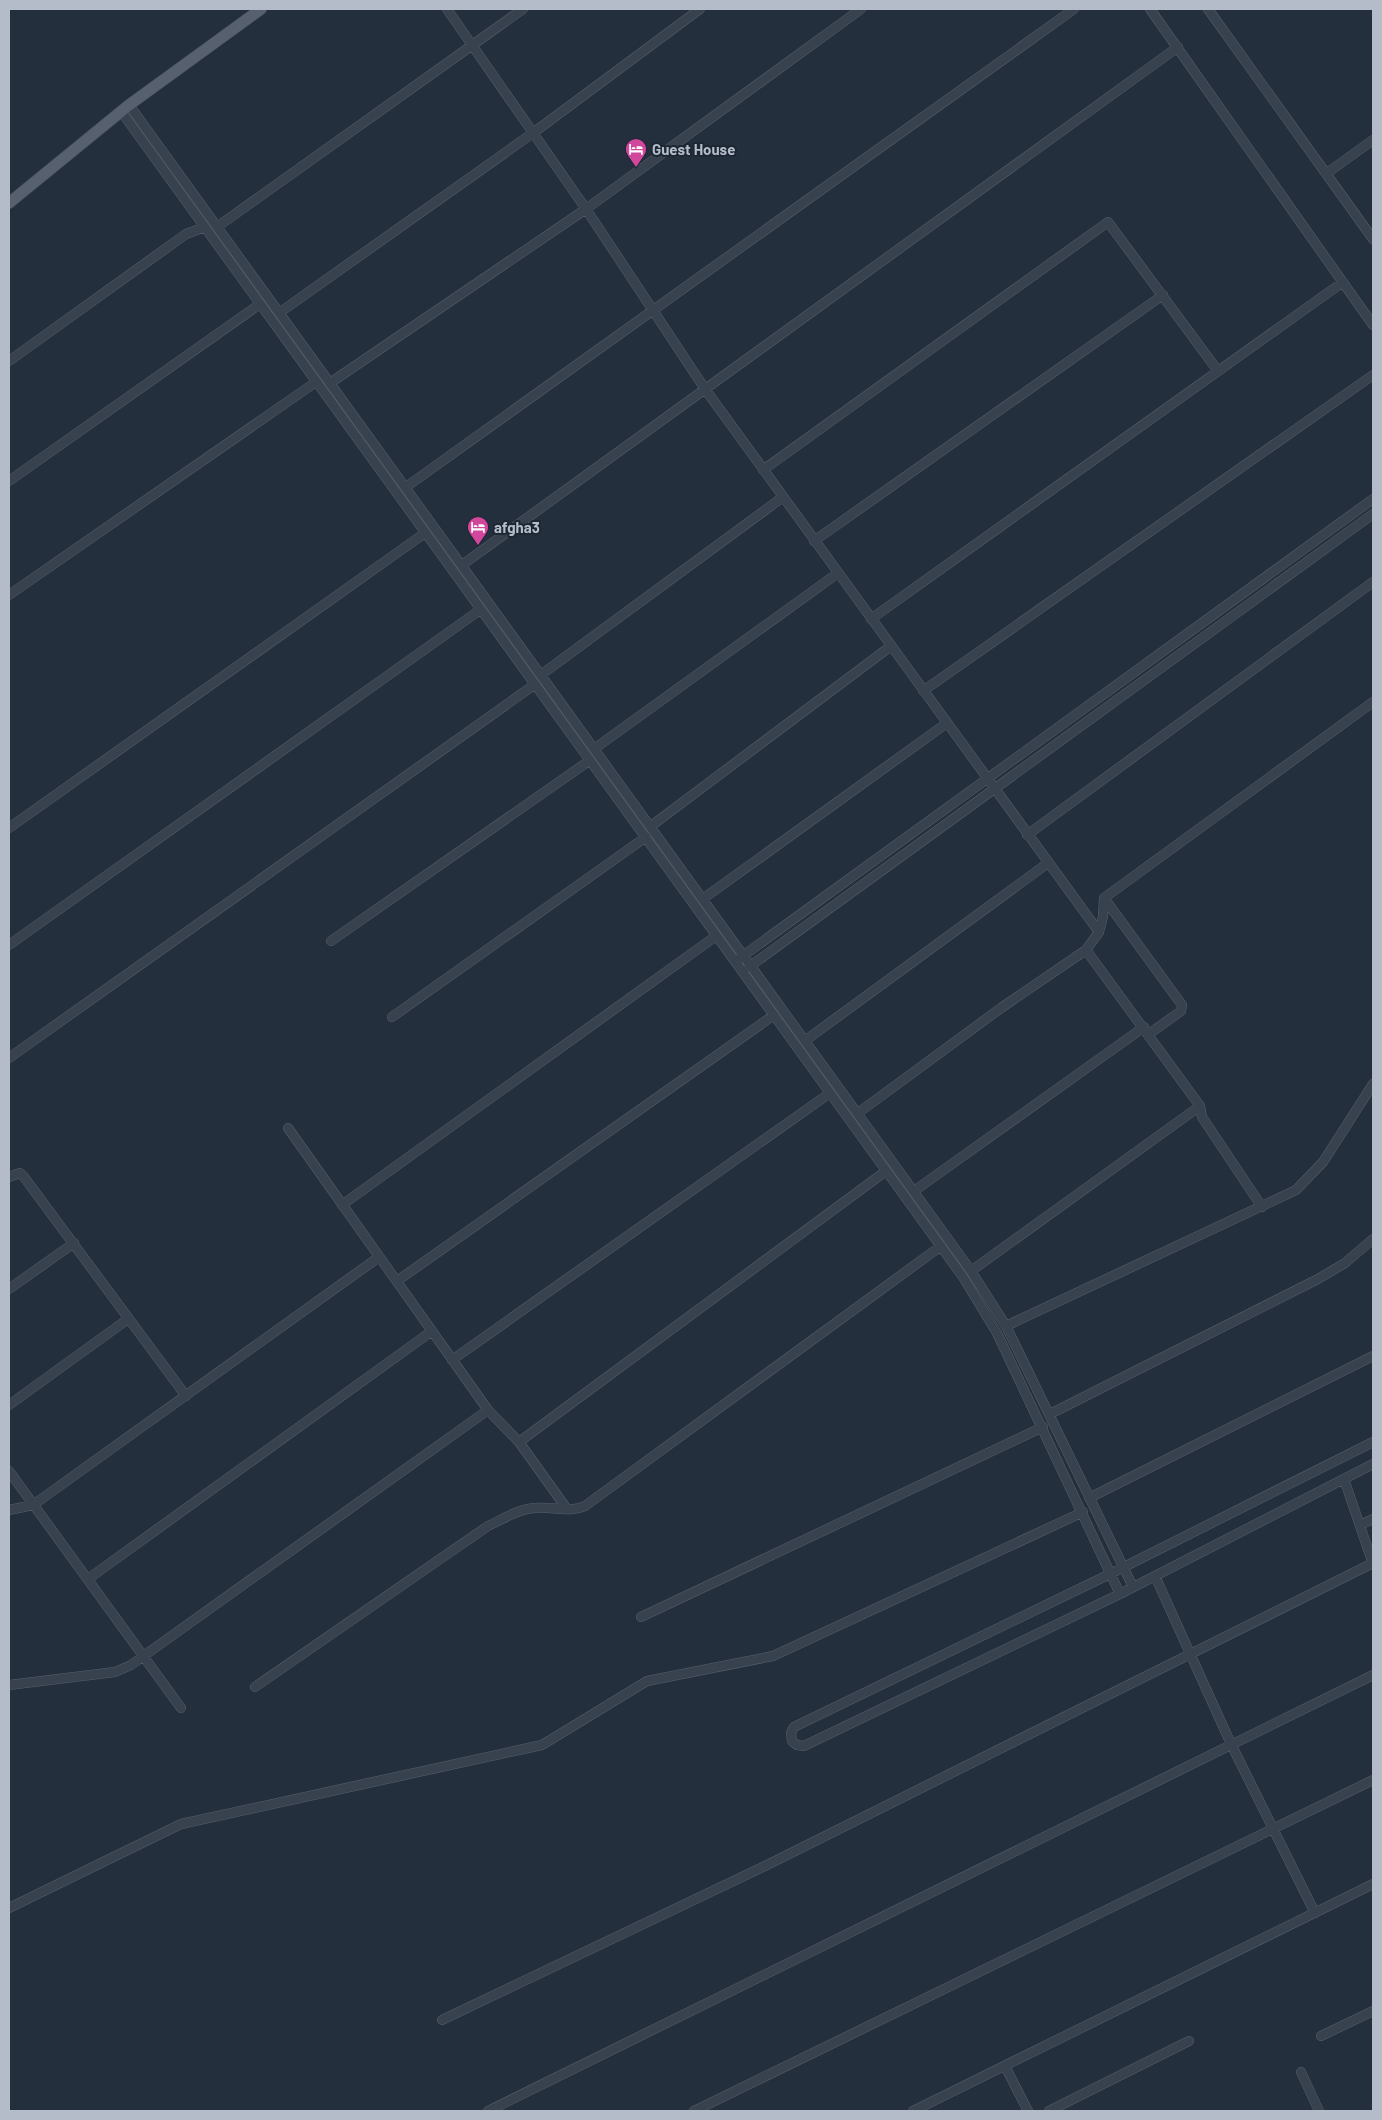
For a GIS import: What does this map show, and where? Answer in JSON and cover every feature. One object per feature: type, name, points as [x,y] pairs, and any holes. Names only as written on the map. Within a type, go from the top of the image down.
[{"type":"main road","points":[[10,198],[125,108],[261,9]]},
{"type":"street","points":[[447,9],[586,209],[652,312],[705,389],[1099,932]]},
{"type":"street","points":[[217,227],[523,9]]},
{"type":"street","points":[[279,313],[533,133],[700,9]]},
{"type":"street","points":[[330,383],[586,209],[861,9]]},
{"type":"street","points":[[406,487],[1074,9]]},
{"type":"street","points":[[1150,9],[1373,326]]},
{"type":"street","points":[[1208,9],[1373,239]]},
{"type":"street","points":[[462,565],[1178,48]]},
{"type":"street","points":[[125,108],[205,227],[260,304],[963,1277],[986,1316],[1042,1427],[1120,1594]]},
{"type":"street","points":[[125,108],[217,227],[380,451],[971,1271],[1006,1326],[1133,1587]]},
{"type":"street","points":[[1327,173],[1373,140]]},
{"type":"street","points":[[764,470],[1108,222],[1218,371]]},
{"type":"street","points":[[9,361],[186,234],[205,227]]},
{"type":"street","points":[[871,619],[1342,282]]},
{"type":"street","points":[[814,541],[1163,295]]},
{"type":"street","points":[[9,481],[260,304]]},
{"type":"street","points":[[923,691],[1373,375]]},
{"type":"street","points":[[9,595],[316,382]]},
{"type":"street","points":[[371,458],[380,451]]},
{"type":"street","points":[[542,674],[782,497]]},
{"type":"street","points":[[735,962],[1373,499]]},
{"type":"street","points":[[742,971],[1373,514]]},
{"type":"street","points":[[9,828],[425,533]]},
{"type":"street","points":[[594,749],[838,573]]},
{"type":"street","points":[[1027,835],[1373,582]]},
{"type":"street","points":[[9,945],[480,610]]},
{"type":"street","points":[[651,826],[891,646]]},
{"type":"street","points":[[9,1058],[534,685]]},
{"type":"street","points":[[1104,898],[1373,702]]},
{"type":"street","points":[[704,898],[947,724]]},
{"type":"street","points":[[331,941],[589,761]]},
{"type":"street","points":[[392,1017],[646,837]]},
{"type":"street","points":[[806,1040],[1048,863]]},
{"type":"street","points":[[858,1113],[1001,1008],[1086,950],[1099,932],[1103,917],[1104,898]]},
{"type":"street","points":[[914,1191],[1146,1030],[1180,1011],[1182,1005],[1104,898]]},
{"type":"street","points":[[342,1205],[716,936]]},
{"type":"street","points":[[1086,950],[1200,1106],[1202,1117],[1262,1207]]},
{"type":"street","points":[[397,1282],[774,1015]]},
{"type":"street","points":[[1006,1326],[1296,1190],[1323,1162],[1373,1084]]},
{"type":"street","points":[[452,1360],[830,1093]]},
{"type":"street","points":[[971,1271],[1200,1106]]},
{"type":"street","points":[[288,1128],[488,1410],[519,1442],[568,1509]]},
{"type":"street","points":[[519,1442],[886,1171]]},
{"type":"street","points":[[9,1177],[20,1173],[24,1177],[186,1396]]},
{"type":"street","points":[[1050,1414],[1318,1279],[1344,1263],[1373,1239]]},
{"type":"street","points":[[9,1289],[74,1243]]},
{"type":"street","points":[[255,1687],[488,1526],[522,1510],[536,1508],[568,1509],[585,1506],[940,1246]]},
{"type":"street","points":[[9,1510],[33,1505],[379,1256]]},
{"type":"street","points":[[986,1316],[996,1310]]},
{"type":"street","points":[[9,1405],[128,1319]]},
{"type":"street","points":[[88,1579],[432,1331]]},
{"type":"street","points":[[1090,1498],[1373,1356]]},
{"type":"street","points":[[9,1685],[114,1672],[131,1665],[488,1410]]},
{"type":"street","points":[[641,1617],[1042,1427]]},
{"type":"street","points":[[1373,1442],[1123,1568],[794,1726],[791,1733],[792,1741],[797,1745],[804,1746],[1120,1594],[1373,1464]]},
{"type":"street","points":[[9,1471],[182,1708]]},
{"type":"street","points":[[442,2020],[765,1866],[1373,1563],[1344,1479]]},
{"type":"street","points":[[9,1908],[181,1824],[542,1745],[647,1681],[773,1656],[1083,1512]]},
{"type":"street","points":[[1360,1525],[1373,1519]]},
{"type":"street","points":[[1155,1576],[1231,1744],[1315,1913]]},
{"type":"street","points":[[488,2111],[1373,1675]]},
{"type":"street","points":[[694,2111],[1373,1780]]},
{"type":"street","points":[[913,2111],[1373,1884]]},
{"type":"street","points":[[1321,2036],[1373,2011]]},
{"type":"street","points":[[1049,2111],[1189,2041]]},
{"type":"street","points":[[1005,2066],[1028,2111]]},
{"type":"street","points":[[1301,2072],[1319,2111]]},
{"type":"place","name":"Guest House","points":[[636,168]]},
{"type":"place","name":"afgha3","points":[[478,546]]}]
